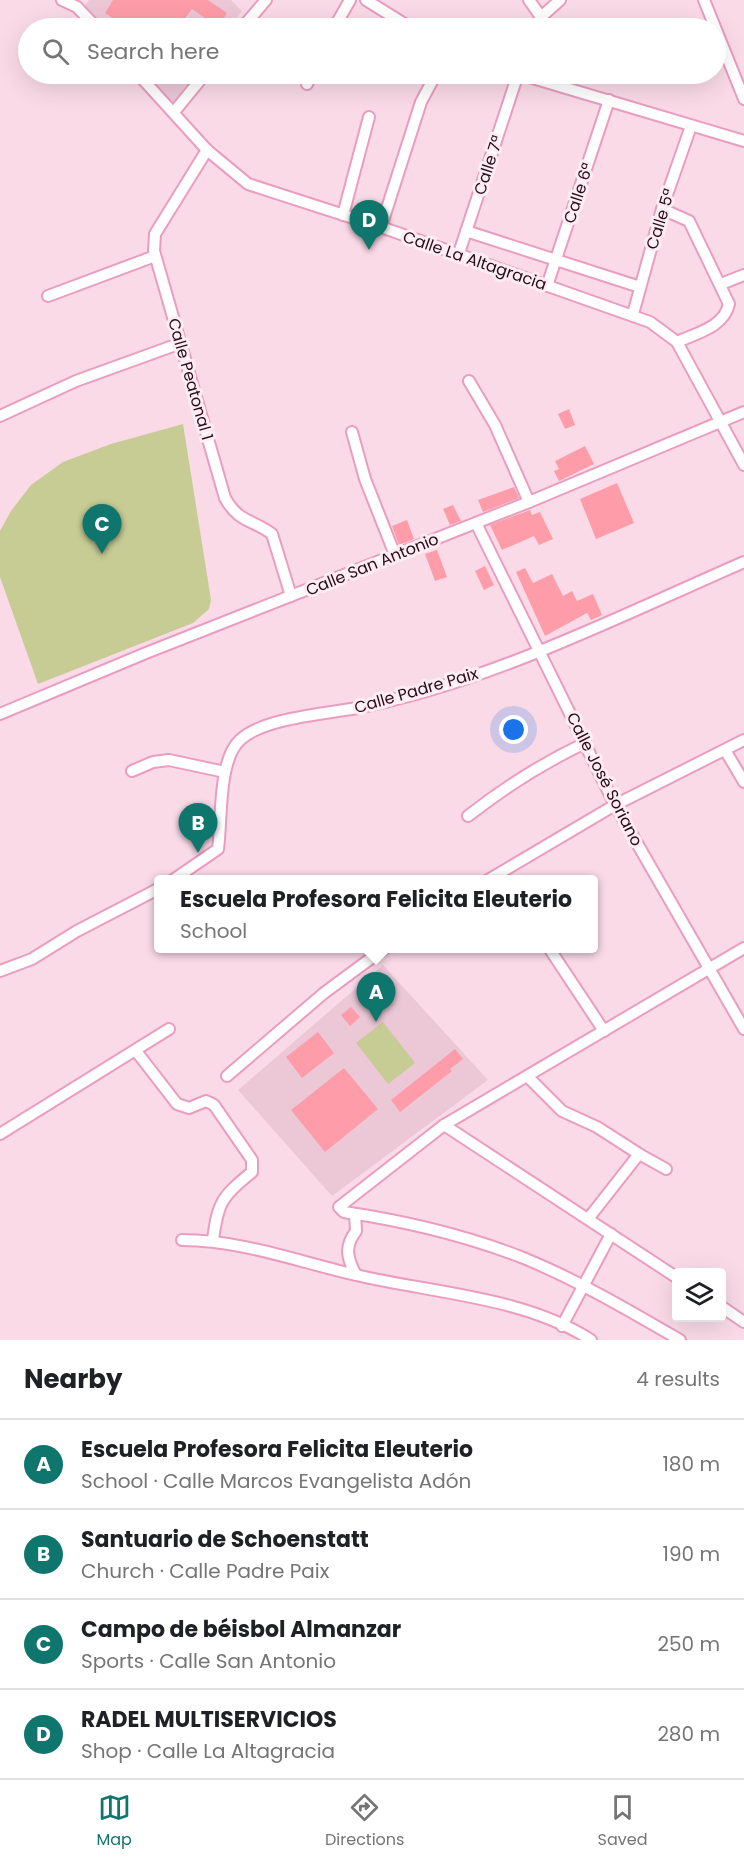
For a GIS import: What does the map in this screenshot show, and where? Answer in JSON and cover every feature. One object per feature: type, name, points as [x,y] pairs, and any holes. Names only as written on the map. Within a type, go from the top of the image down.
[{"type":"street","points":[[62,0],[80,3],[90,18]]},
{"type":"street","points":[[251,18],[266,0]]},
{"type":"street","points":[[340,18],[350,0]]},
{"type":"street","points":[[366,0],[395,18]]},
{"type":"street","points":[[529,0],[541,17],[560,0]]},
{"type":"street","points":[[704,0],[711,18]]},
{"type":"street","points":[[726,54],[744,99]]},
{"type":"street","name":"Calle La Altagracia","points":[[147,84],[207,150],[248,184],[381,227],[458,256],[633,314],[650,322],[677,342],[744,465]]},
{"type":"street","points":[[174,112],[197,84]]},
{"type":"street","points":[[381,227],[417,113],[431,84]]},
{"type":"street","name":"Calle 7ª","points":[[458,256],[516,84]]},
{"type":"street","points":[[554,84],[744,141]]},
{"type":"street","name":"Calle 6ª","points":[[547,286],[609,100]]},
{"type":"street","points":[[343,214],[369,117]]},
{"type":"street","name":"Calle 5ª","points":[[633,314],[662,209],[691,126]]},
{"type":"street","name":"Calle Peatonal 1","points":[[207,150],[155,234],[152,243],[225,498],[233,512],[243,520],[273,534],[291,597]]},
{"type":"street","points":[[662,209],[687,219],[729,304],[727,313],[718,324],[677,342]]},
{"type":"street","points":[[466,231],[556,262],[640,287]]},
{"type":"street","points":[[48,296],[155,256]]},
{"type":"street","points":[[721,284],[744,275]]},
{"type":"street","points":[[0,416],[76,381],[181,343]]},
{"type":"street","points":[[469,381],[495,425],[529,502]]},
{"type":"street","name":"Calle San Antonio","points":[[0,714],[146,652],[529,502],[744,412]]},
{"type":"street","points":[[352,432],[365,478],[395,555]]},
{"type":"street","name":"Calle José Soriano","points":[[476,523],[615,805],[744,1029]]},
{"type":"street","name":"Calle Padre Paix","points":[[179,875],[218,849],[225,772],[230,751],[255,729],[377,705],[445,685],[540,650],[744,562]]},
{"type":"street","points":[[495,875],[615,805],[744,740]]},
{"type":"street","points":[[468,816],[504,788],[547,761],[585,743]]},
{"type":"street","points":[[725,750],[744,782]]},
{"type":"street","points":[[132,771],[153,762],[169,760],[225,772]]},
{"type":"street","points":[[0,971],[32,959],[77,931],[154,892]]},
{"type":"street","points":[[680,1340],[526,1259],[433,1230],[355,1214],[341,1210],[339,1206],[444,1125],[744,948]]},
{"type":"street","points":[[227,1076],[324,993],[378,953]]},
{"type":"street","points":[[552,953],[604,1031]]},
{"type":"street","points":[[0,1134],[170,1029]]},
{"type":"street","points":[[136,1052],[177,1104],[189,1107],[206,1101],[213,1105],[252,1160],[252,1172],[228,1192],[217,1210],[213,1240]]},
{"type":"street","points":[[528,1077],[562,1111],[597,1127],[666,1169]]},
{"type":"street","points":[[444,1125],[672,1274]]},
{"type":"street","points":[[588,1219],[639,1154]]},
{"type":"street","points":[[355,1214],[356,1231],[349,1241],[346,1254],[357,1275]]},
{"type":"street","points":[[562,1326],[611,1234]]},
{"type":"street","points":[[182,1240],[213,1240],[357,1275],[522,1309],[591,1340]]},
{"type":"street","points":[[726,1310],[744,1322]]},
{"type":"shaded area","points":[[89,0],[231,0],[242,11],[237,18],[94,18],[84,7]]},
{"type":"shaded area","points":[[151,84],[187,84],[170,106]]},
{"type":"shaded area","points":[[383,965],[488,1080],[332,1196],[238,1090]]},
{"type":"green space","points":[[183,424],[211,600],[209,609],[193,623],[38,684],[0,577],[0,531],[11,511],[31,485],[63,462],[111,444]]},
{"type":"green space","points":[[383,1022],[415,1063],[388,1084],[356,1043]]},
{"type":"building","points":[[113,0],[208,0],[227,13],[224,18],[205,18],[192,9],[185,18],[113,18],[105,13]]},
{"type":"building","points":[[569,409],[575,425],[565,429],[558,414]]},
{"type":"building","points":[[585,446],[594,464],[559,481],[554,471],[559,469],[555,461]]},
{"type":"building","points":[[617,483],[634,523],[596,539],[580,499]]},
{"type":"building","points":[[514,487],[519,498],[483,512],[478,500]]},
{"type":"building","points":[[453,505],[461,521],[450,525],[443,509]]},
{"type":"building","points":[[530,510],[532,515],[540,512],[553,539],[539,545],[534,536],[502,550],[490,525]]},
{"type":"building","points":[[407,520],[414,539],[399,545],[392,526]]},
{"type":"building","points":[[437,550],[447,577],[435,581],[425,554]]},
{"type":"building","points":[[485,566],[494,585],[484,590],[475,571]]},
{"type":"building","points":[[525,568],[533,583],[552,574],[563,596],[572,591],[577,601],[593,594],[602,615],[591,620],[587,613],[545,636],[516,572]]},
{"type":"building","points":[[351,1007],[360,1017],[350,1026],[341,1015]]},
{"type":"building","points":[[318,1032],[334,1053],[302,1078],[286,1057]]},
{"type":"building","points":[[455,1049],[463,1059],[450,1069],[452,1071],[400,1112],[391,1100]]},
{"type":"building","points":[[344,1068],[378,1109],[325,1152],[291,1110]]},
{"type":"place","name":"RADEL MULTISERVICIOS","points":[[369,250]]},
{"type":"place","name":"Campo de béisbol Almanzar","points":[[102,554]]},
{"type":"place","name":"Santuario de Schoenstatt","points":[[198,853]]},
{"type":"place","name":"Escuela Profesora Felicita Eleuterio","points":[[376,1022]]}]
